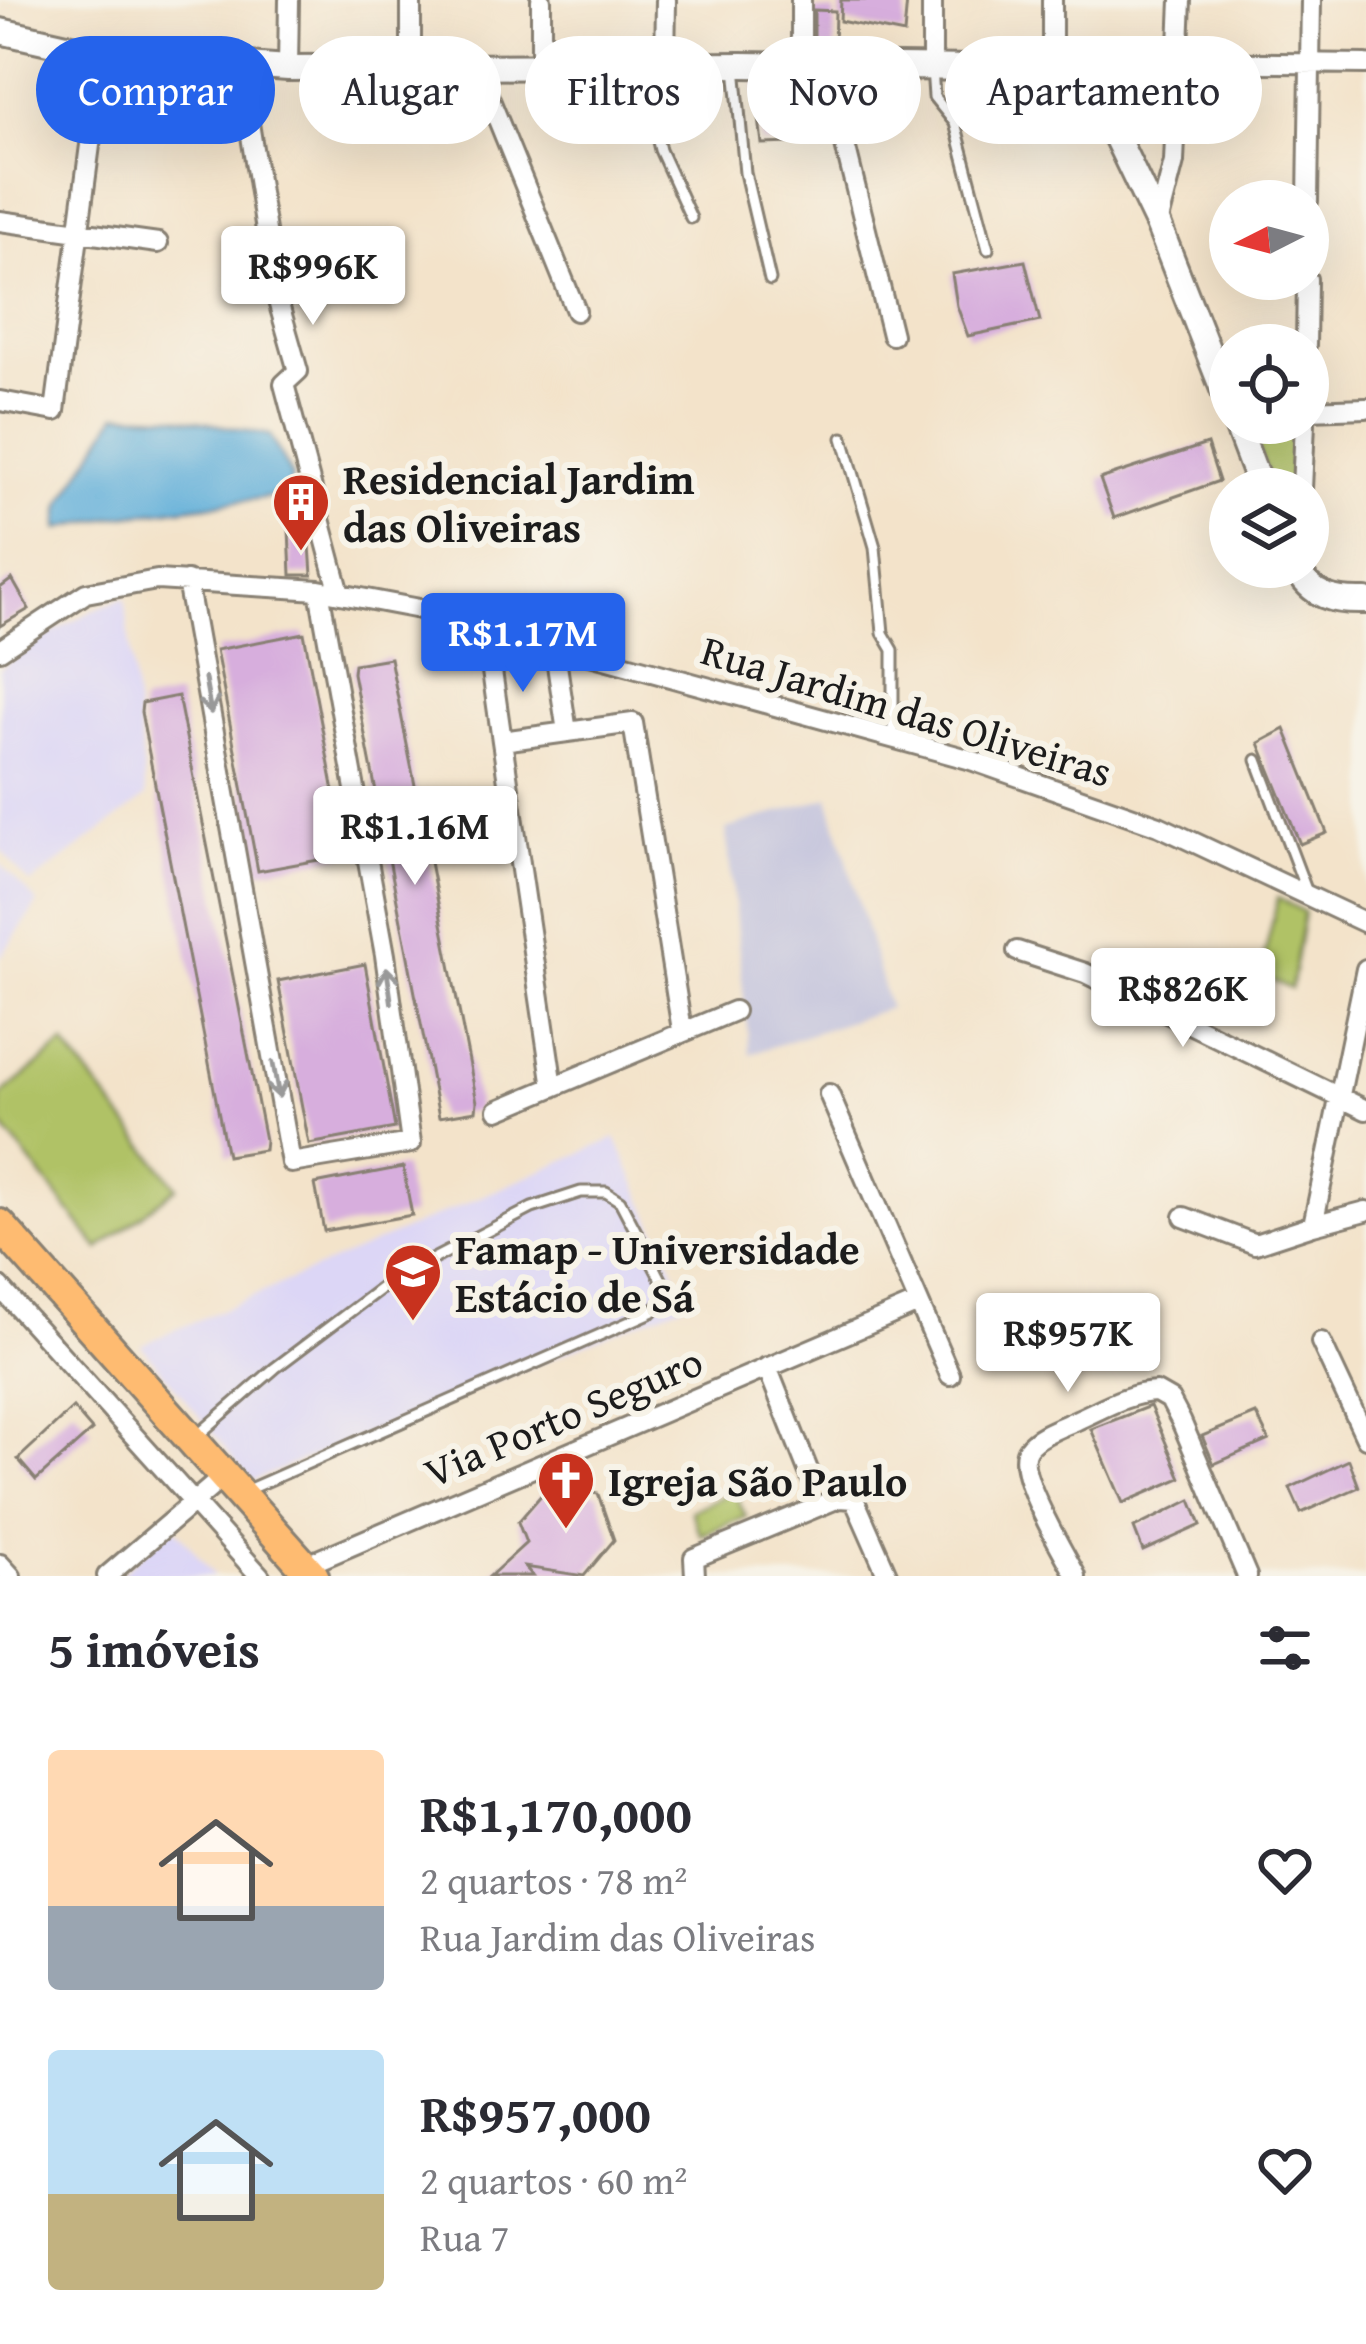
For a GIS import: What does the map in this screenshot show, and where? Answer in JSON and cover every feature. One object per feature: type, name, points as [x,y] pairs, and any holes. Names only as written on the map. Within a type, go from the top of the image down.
[{"type":"main road","points":[[0,1225],[309,1571]]},
{"type":"street","points":[[288,68],[290,0]]},
{"type":"street","points":[[411,0],[411,36]]},
{"type":"street","points":[[541,0],[541,36]]},
{"type":"street","points":[[659,36],[666,0]]},
{"type":"street","points":[[801,0],[807,36]]},
{"type":"street","points":[[932,0],[932,66]]},
{"type":"street","points":[[1052,0],[1052,36]]},
{"type":"street","points":[[1180,36],[1181,0]]},
{"type":"street","points":[[1307,180],[1311,0]]},
{"type":"street","points":[[0,31],[36,39]]},
{"type":"street","points":[[1262,63],[1366,64]]},
{"type":"street","points":[[723,65],[747,65]]},
{"type":"street","points":[[921,66],[945,66]]},
{"type":"street","points":[[275,67],[299,68]]},
{"type":"street","points":[[501,127],[576,311]]},
{"type":"street","points":[[0,401],[55,411],[90,144]]},
{"type":"street","points":[[252,144],[276,294],[298,371],[284,384],[340,595]]},
{"type":"street","points":[[835,144],[892,335]]},
{"type":"street","points":[[1120,144],[1158,224],[1209,354]]},
{"type":"street","points":[[1158,224],[1175,144]]},
{"type":"street","points":[[0,220],[158,243]]},
{"type":"street","points":[[1329,409],[1366,408]]},
{"type":"street","points":[[187,580],[291,1163],[411,1143],[385,956],[319,590]]},
{"type":"street","name":"Rua Jardim das Oliveiras","points":[[0,650],[86,593],[115,585],[187,580],[319,590],[430,611],[968,759],[1159,826],[1366,923]]},
{"type":"street","points":[[1311,588],[1342,602],[1366,601]]},
{"type":"street","points":[[554,645],[567,732]]},
{"type":"street","points":[[490,657],[553,1087]]},
{"type":"street","points":[[502,741],[634,723],[682,1030]]},
{"type":"street","points":[[1017,951],[1085,973],[1366,1110]]},
{"type":"street","points":[[1312,1225],[1366,969]]},
{"type":"street","points":[[498,1111],[734,1011]]},
{"type":"street","points":[[829,1094],[950,1375]]},
{"type":"street","points":[[1184,1217],[1255,1244],[1366,1211]]},
{"type":"street","points":[[0,1287],[260,1576]]},
{"type":"street","name":"Via Porto Seguro","points":[[309,1571],[916,1304]]},
{"type":"street","points":[[1321,1342],[1358,1402],[1366,1438]]},
{"type":"street","points":[[767,1367],[812,1480]]},
{"type":"street","points":[[1076,1576],[1026,1476],[1024,1457],[1032,1443],[1069,1424],[1132,1396],[1156,1392],[1169,1400],[1181,1421],[1247,1576]]},
{"type":"street","points":[[107,1576],[195,1500],[231,1485]]},
{"type":"street","points":[[694,1573],[694,1558],[839,1498],[854,1498],[888,1576]]},
{"type":"street","points":[[0,1564],[11,1576]]},
{"type":"lane","points":[[734,65],[745,172],[770,280]]},
{"type":"lane","points":[[932,66],[934,97],[955,123],[988,249]]},
{"type":"lane","points":[[660,144],[691,218]]},
{"type":"lane","points":[[843,438],[875,547],[883,633],[893,650],[892,738]]},
{"type":"lane","points":[[1257,760],[1309,895]]},
{"type":"lane","points":[[192,1439],[388,1282],[532,1208],[596,1190],[620,1201],[664,1285],[662,1302],[652,1312],[231,1485]]},
{"type":"shaded area","points":[[125,598],[146,797],[30,884],[0,849],[0,669],[30,645]]},
{"type":"shaded area","points":[[829,797],[889,1008],[750,1054],[726,829]]},
{"type":"shaded area","points":[[0,863],[38,903],[0,958]]},
{"type":"shaded area","name":"Famap - Universidade Estácio de Sá","points":[[616,1138],[688,1302],[252,1481],[141,1345]]},
{"type":"shaded area","points":[[173,1525],[215,1576],[119,1576]]},
{"type":"green space","points":[[1256,444],[1292,444],[1291,468],[1265,468]]},
{"type":"green space","points":[[1278,898],[1304,912],[1291,989],[1260,975]]},
{"type":"green space","points":[[64,1044],[177,1187],[99,1249],[0,1123],[0,1096]]},
{"type":"green space","points":[[734,1491],[746,1517],[701,1535],[691,1511]]},
{"type":"water","points":[[117,414],[172,416],[270,435],[292,477],[287,495],[114,517],[58,529],[61,505]]},
{"type":"building","points":[[841,0],[907,0],[904,34],[840,21]]},
{"type":"building","points":[[814,10],[835,11],[834,36],[814,36]]},
{"type":"building","points":[[1025,261],[1040,321],[968,336],[952,274]]},
{"type":"building","points":[[1207,444],[1215,468],[1209,468],[1209,485],[1114,518],[1100,479]]},
{"type":"building","name":"Residencial Jardim das Oliveiras","points":[[289,529],[309,530],[312,575],[291,575]]},
{"type":"building","points":[[12,579],[29,609],[0,626],[0,588]]},
{"type":"building","points":[[304,633],[346,855],[258,871],[216,650]]},
{"type":"building","points":[[390,658],[477,1102],[476,1111],[439,1117],[353,673],[354,664]]},
{"type":"building","points":[[178,696],[265,1140],[264,1150],[227,1156],[141,712],[142,703]]},
{"type":"building","points":[[1285,729],[1327,833],[1300,844],[1259,743]]},
{"type":"building","points":[[365,964],[395,1128],[309,1144],[278,981]]},
{"type":"building","points":[[403,1167],[412,1215],[324,1231],[315,1184]]},
{"type":"building","points":[[1150,1406],[1181,1478],[1123,1503],[1091,1429]]},
{"type":"building","points":[[73,1408],[92,1430],[36,1480],[18,1459]]},
{"type":"building","points":[[1256,1414],[1269,1440],[1214,1464],[1202,1436]]},
{"type":"building","points":[[1349,1460],[1359,1487],[1301,1513],[1290,1488]]},
{"type":"building","name":"Igreja São Paulo","points":[[550,1485],[598,1494],[614,1540],[584,1576],[525,1567],[533,1576],[490,1576],[526,1543],[518,1522]]},
{"type":"building","points":[[1191,1500],[1201,1525],[1143,1551],[1134,1528]]},
{"type":"place","name":"Residencial Jardim das Oliveiras","points":[[301,553]]},
{"type":"place","name":"Famap - Universidade Estácio de Sá","points":[[413,1323]]},
{"type":"place","name":"Igreja São Paulo","points":[[566,1531]]}]
